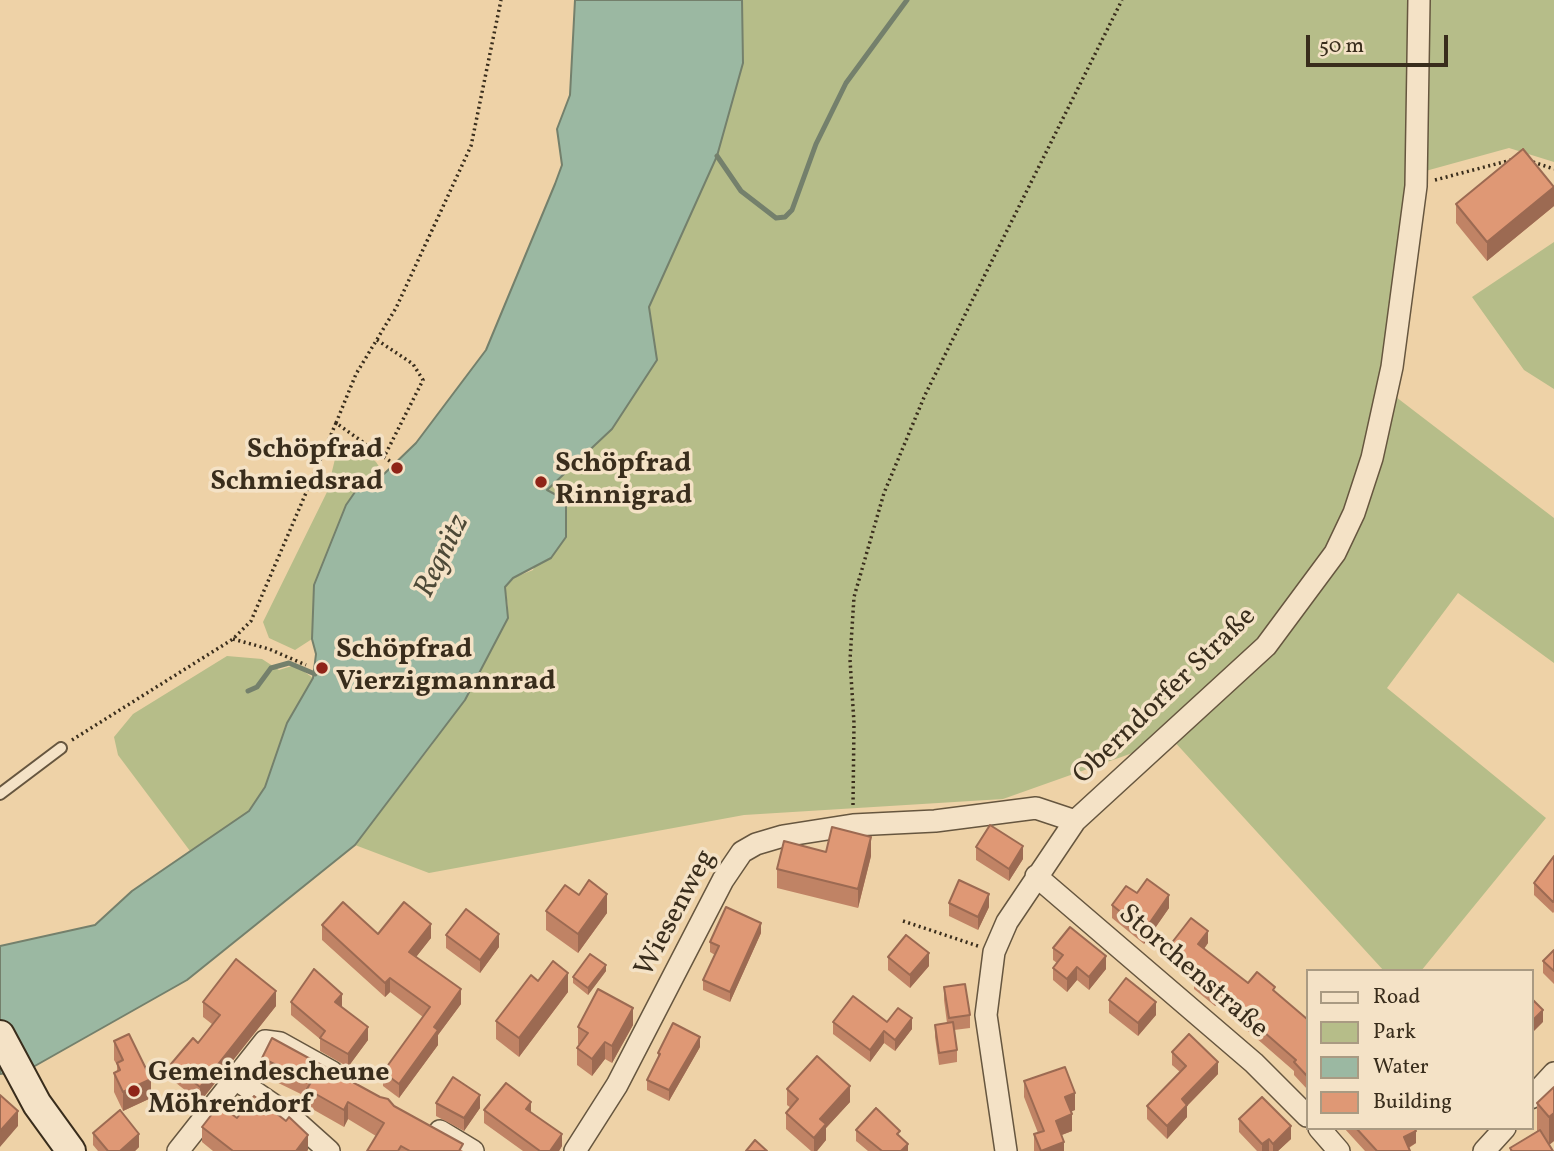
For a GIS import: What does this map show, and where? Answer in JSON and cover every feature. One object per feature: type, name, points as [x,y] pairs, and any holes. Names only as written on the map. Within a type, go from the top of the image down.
[{"type":"street","name":"Oberndorfer Straße","points":[[1006,1151],[986,1015],[994,952],[1007,922],[1075,821],[1245,669],[1266,646],[1335,552],[1354,513],[1372,458],[1392,368],[1416,186],[1419,0]]},
{"type":"street","name":"Wiesenweg","points":[[575,1151],[617,1085],[723,880],[742,852],[756,844],[783,836],[853,825],[935,821],[1036,808],[1075,821]]},
{"type":"street","name":"Storchenstraße","points":[[1036,876],[1254,1063],[1306,1115]]},
{"type":"street","points":[[0,1035],[19,1074],[71,1151]]},
{"type":"street","points":[[178,1151],[237,1080],[259,1046],[273,1040],[349,1081]]},
{"type":"street","points":[[1533,1096],[1554,1073]]},
{"type":"street","points":[[237,1080],[291,1117],[329,1151]]},
{"type":"street","points":[[425,1124],[473,1151]]},
{"type":"street","points":[[1321,1130],[1339,1151]]},
{"type":"street","points":[[1484,1151],[1503,1130]]},
{"type":"lane","points":[[0,794],[61,748]]},
{"type":"path","points":[[61,748],[233,639],[251,621],[356,374],[396,308],[471,146],[501,0]]},
{"type":"path","points":[[853,825],[855,723],[850,660],[854,597],[884,494],[925,395],[1122,0]]},
{"type":"path","points":[[1416,186],[1507,159],[1525,160],[1554,169]]},
{"type":"path","points":[[377,340],[412,364],[423,380],[384,457]]},
{"type":"path","points":[[335,423],[391,462]]},
{"type":"path","points":[[233,639],[269,649],[306,665]]},
{"type":"path","points":[[903,921],[994,952]]},
{"type":"green space","points":[[742,0],[1554,0],[1554,162],[1509,148],[1411,175],[1396,397],[1554,518],[1554,663],[1458,593],[1387,688],[1546,818],[1423,969],[1382,969],[1172,739],[1003,799],[744,815],[429,873],[355,845],[432,745],[508,607],[505,587],[513,578],[533,570],[560,497],[547,491],[657,360],[648,307],[717,156],[743,63]]},
{"type":"green space","points":[[1554,242],[1554,389],[1524,370],[1472,297]]},
{"type":"green space","points":[[345,443],[356,443],[376,462],[384,474],[375,478],[346,505],[314,585],[312,639],[295,650],[269,638],[263,622],[327,492],[335,459]]},
{"type":"green space","points":[[227,656],[262,659],[279,670],[295,665],[313,678],[287,723],[265,787],[249,811],[190,851],[118,755],[114,737],[133,714]]},
{"type":"water","name":"Regnitz","points":[[575,0],[742,0],[743,63],[717,156],[649,307],[657,360],[612,429],[547,490],[560,497],[566,506],[566,537],[551,558],[513,578],[505,587],[508,618],[465,700],[355,845],[187,980],[26,1071],[0,1074],[0,946],[95,925],[132,891],[249,811],[265,787],[287,723],[313,678],[316,654],[312,639],[314,585],[346,505],[355,492],[384,474],[416,443],[486,350],[555,184],[562,165],[557,129],[570,95]]},
{"type":"building","points":[[1523,149],[1554,187],[1487,242],[1456,204]]},
{"type":"building","points":[[990,825],[1023,846],[1009,869],[976,847]]},
{"type":"building","points":[[832,827],[871,837],[858,889],[777,869],[784,841],[826,852]]},
{"type":"building","points":[[1554,856],[1554,900],[1553,902],[1534,883]]},
{"type":"building","points":[[1147,879],[1169,895],[1144,931],[1112,905],[1126,886],[1137,893]]},
{"type":"building","points":[[589,880],[607,894],[578,934],[546,911],[565,885],[579,895]]},
{"type":"building","points":[[959,880],[989,894],[978,917],[949,903]]},
{"type":"building","points":[[343,902],[378,934],[404,902],[431,924],[409,952],[461,989],[434,1027],[438,1030],[399,1084],[383,1072],[430,1007],[390,978],[385,983],[322,925]]},
{"type":"building","points":[[726,907],[761,923],[730,992],[703,980],[719,946],[710,942]]},
{"type":"building","points":[[466,909],[499,934],[480,960],[446,935]]},
{"type":"building","points":[[1191,918],[1208,931],[1198,944],[1248,983],[1257,972],[1275,987],[1273,990],[1306,1018],[1306,1075],[1294,1062],[1296,1060],[1217,991],[1215,994],[1194,977],[1197,972],[1167,949]]},
{"type":"building","points":[[1070,927],[1106,956],[1089,977],[1077,967],[1067,979],[1053,968],[1063,955],[1053,948]]},
{"type":"building","points":[[906,935],[929,953],[910,975],[888,957]]},
{"type":"building","points":[[1554,950],[1554,971],[1543,961]]},
{"type":"building","points":[[590,954],[606,965],[588,988],[573,977]]},
{"type":"building","points":[[236,959],[276,991],[200,1087],[171,1064],[193,1038],[198,1043],[220,1015],[203,1002]]},
{"type":"building","points":[[553,961],[568,973],[519,1038],[496,1021],[531,975],[538,981]]},
{"type":"building","points":[[314,969],[342,994],[335,1002],[368,1027],[348,1054],[320,1038],[325,1031],[291,1002]]},
{"type":"building","points":[[1126,978],[1156,1002],[1138,1023],[1109,1000]]},
{"type":"building","points":[[965,984],[970,1015],[949,1018],[944,987]]},
{"type":"building","points":[[598,989],[633,1008],[612,1046],[605,1042],[592,1059],[577,1048],[588,1033],[578,1027]]},
{"type":"building","points":[[853,996],[887,1022],[898,1008],[912,1018],[895,1040],[884,1031],[870,1050],[833,1022]]},
{"type":"building","points":[[1533,1000],[1543,1010],[1533,1020]]},
{"type":"building","points":[[953,1022],[957,1050],[939,1053],[935,1025]]},
{"type":"building","points":[[673,1023],[700,1037],[669,1090],[647,1080]]},
{"type":"building","points":[[129,1034],[151,1079],[123,1092],[114,1073],[120,1070],[117,1063],[123,1060],[114,1041]]},
{"type":"building","points":[[1189,1034],[1218,1062],[1182,1099],[1187,1105],[1167,1126],[1147,1106],[1186,1066],[1172,1052]]},
{"type":"building","points":[[272,1038],[388,1099],[394,1106],[463,1144],[459,1151],[410,1151],[401,1146],[398,1151],[367,1151],[384,1123],[348,1102],[344,1110],[307,1089],[311,1082],[262,1058]]},
{"type":"building","points":[[817,1056],[850,1086],[820,1119],[826,1124],[814,1138],[786,1113],[798,1099],[787,1089]]},
{"type":"building","points":[[1065,1067],[1075,1093],[1065,1097],[1072,1114],[1056,1121],[1064,1142],[1041,1151],[1034,1134],[1044,1131],[1024,1081]]},
{"type":"building","points":[[453,1077],[480,1095],[464,1118],[436,1103]]},
{"type":"building","points":[[506,1083],[531,1102],[526,1109],[562,1134],[550,1151],[540,1151],[484,1110]]},
{"type":"building","points":[[1554,1087],[1554,1113],[1549,1117],[1537,1103]]},
{"type":"building","points":[[0,1095],[18,1111],[0,1131]]},
{"type":"building","points":[[254,1096],[286,1121],[289,1117],[308,1135],[296,1151],[233,1151],[202,1127],[219,1105],[237,1118]]},
{"type":"building","points":[[1262,1097],[1291,1126],[1273,1144],[1269,1139],[1262,1144],[1239,1119]]},
{"type":"building","points":[[876,1108],[900,1131],[897,1134],[908,1144],[901,1151],[882,1151],[856,1130]]},
{"type":"building","points":[[120,1110],[139,1134],[120,1151],[108,1151],[93,1133]]},
{"type":"building","points":[[1358,1130],[1416,1131],[1404,1137],[1410,1151],[1377,1151]]},
{"type":"building","points":[[1540,1130],[1553,1151],[1512,1151],[1510,1148]]},
{"type":"building","points":[[755,1140],[767,1151],[746,1151]]},
{"type":"waterway","points":[[717,156],[741,191],[776,218],[785,217],[792,210],[816,144],[846,83],[907,0]]},
{"type":"waterway","points":[[248,691],[257,687],[271,668],[289,663],[315,674]]},
{"type":"place","name":"Schöpfrad Schmiedsrad","points":[[397,468]]},
{"type":"place","name":"Schöpfrad Rinnigrad","points":[[541,482]]},
{"type":"place","name":"Schöpfrad Vierzigmannrad","points":[[322,668]]},
{"type":"place","name":"Gemeindescheune Möhrendorf","points":[[134,1091]]}]
